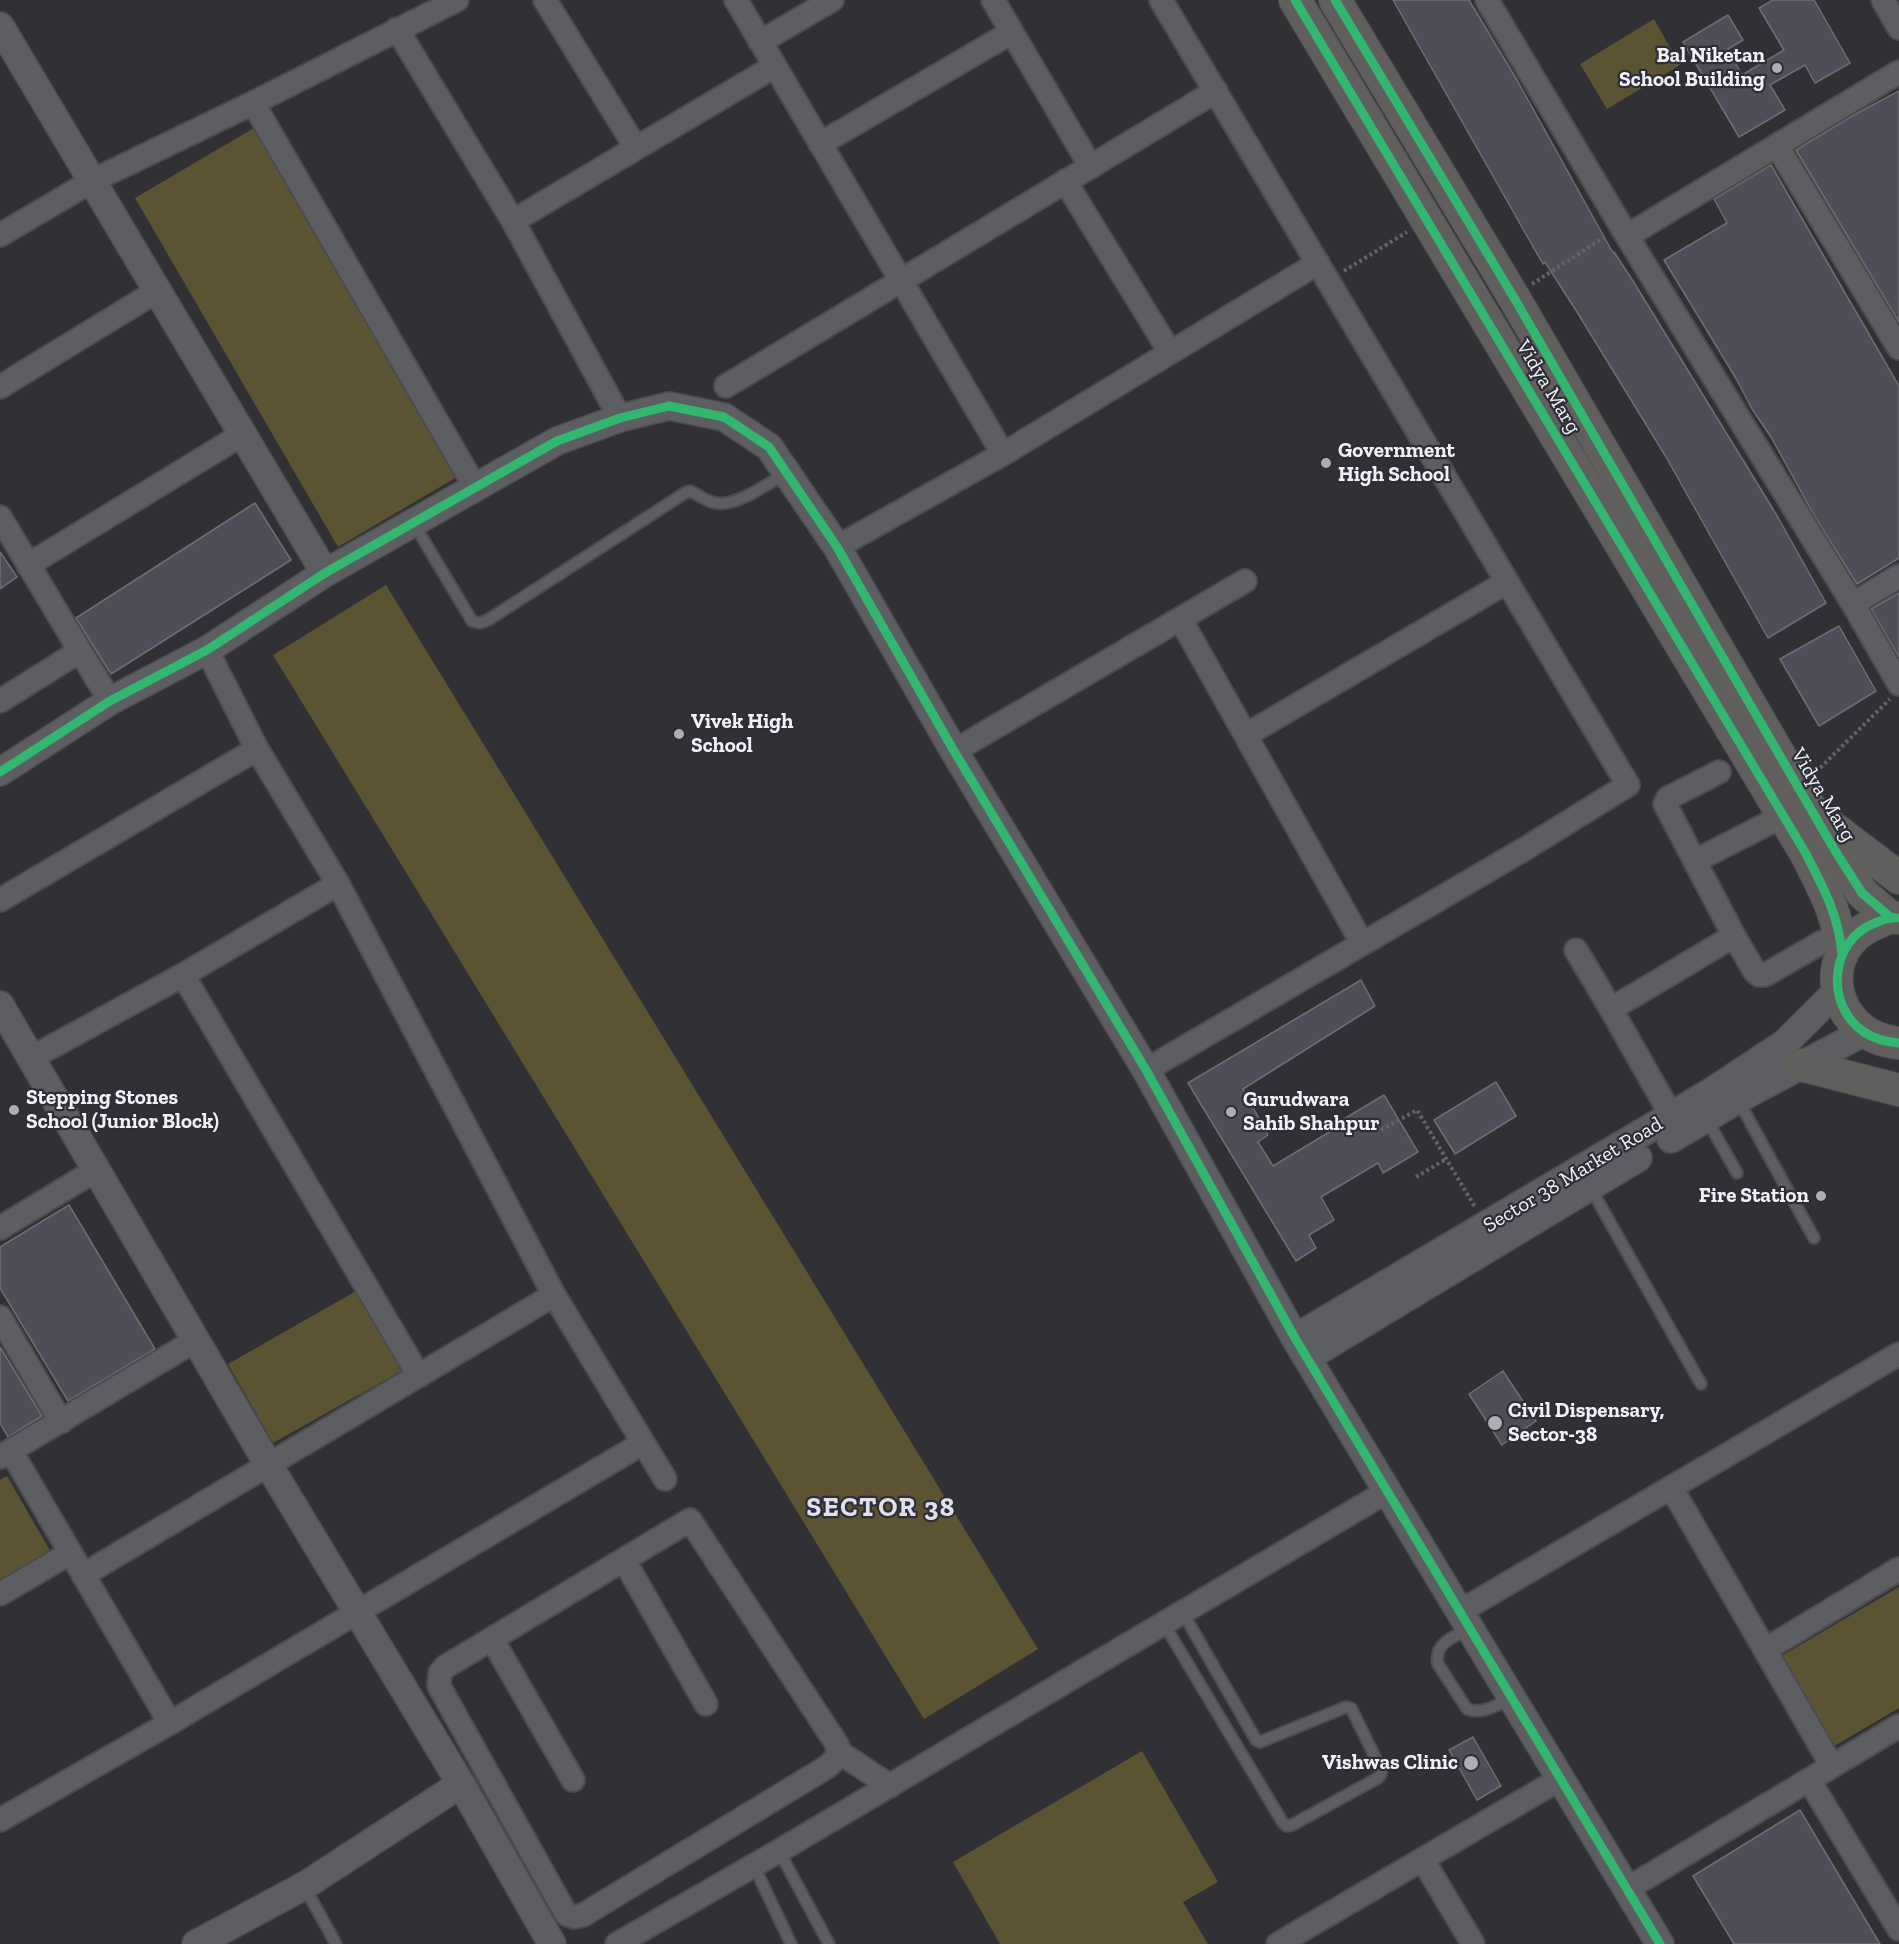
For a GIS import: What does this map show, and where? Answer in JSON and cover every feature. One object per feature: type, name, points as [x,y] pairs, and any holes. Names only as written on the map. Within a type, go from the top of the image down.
[{"type":"main road","name":"Vidya Marg","points":[[1295,0],[1805,852],[1832,907],[1840,939],[1832,948]]},
{"type":"main road","name":"Vidya Marg","points":[[1335,0],[1514,296],[1809,806],[1862,893],[1894,918]]},
{"type":"main road","points":[[1809,806],[1834,829],[1899,878]]},
{"type":"main road","name":"Vidya Marg","points":[[1832,948],[1849,942],[1864,927],[1894,918]]},
{"type":"main road","name":"Vidya Marg","points":[[1832,948],[1838,967],[1837,991]]},
{"type":"main road","points":[[1837,991],[1847,1015],[1864,1032],[1886,1042],[1899,1043]]},
{"type":"main road","points":[[1802,1065],[1899,1090]]},
{"type":"street","points":[[0,235],[92,181],[457,0]]},
{"type":"street","points":[[545,0],[636,148]]},
{"type":"street","points":[[736,0],[1003,454]]},
{"type":"street","points":[[760,42],[832,0]]},
{"type":"street","points":[[993,0],[1091,167]]},
{"type":"street","points":[[1146,1070],[1523,850],[1628,785],[1161,0]]},
{"type":"street","points":[[1487,0],[1853,604],[1895,691]]},
{"type":"street","points":[[1883,0],[1899,28]]},
{"type":"street","points":[[0,26],[325,573]]},
{"type":"street","points":[[397,29],[513,221],[620,418]]},
{"type":"street","points":[[820,144],[1012,32]]},
{"type":"street","points":[[513,221],[775,66]]},
{"type":"street","points":[[1625,231],[1777,146],[1899,72]]},
{"type":"street","points":[[726,386],[1216,91]]},
{"type":"street","points":[[253,103],[475,487]]},
{"type":"street","points":[[1777,146],[1899,348]]},
{"type":"street","points":[[1065,181],[1170,352]]},
{"type":"street","points":[[837,547],[1003,454],[1170,352],[1323,272]]},
{"type":"street","points":[[0,387],[157,291]]},
{"type":"street","points":[[0,772],[110,701],[207,650],[325,573],[556,441],[620,418],[669,406],[724,417],[769,447],[837,547],[954,751],[1146,1070],[1301,1348],[1660,1944]]},
{"type":"street","points":[[28,565],[243,434]]},
{"type":"street","points":[[0,517],[110,701]]},
{"type":"street","points":[[1853,604],[1899,576]]},
{"type":"street","points":[[954,751],[1245,581]]},
{"type":"street","points":[[1246,735],[1507,582]]},
{"type":"street","points":[[1181,620],[1362,943]]},
{"type":"street","points":[[207,650],[257,749],[338,884],[554,1295],[665,1479]]},
{"type":"street","points":[[0,701],[80,651]]},
{"type":"street","points":[[0,900],[257,749]]},
{"type":"street","points":[[1719,772],[1668,798],[1665,804],[1755,972],[1765,975],[1832,948]]},
{"type":"street","points":[[1695,861],[1771,822]]},
{"type":"street","points":[[31,1058],[183,975],[338,884]]},
{"type":"street","points":[[1611,1009],[1734,936]]},
{"type":"street","points":[[1576,950],[1676,1125]]},
{"type":"street","points":[[183,975],[419,1376]]},
{"type":"street","name":"Sector 38 Market Road","points":[[1301,1348],[1590,1187],[1785,1043],[1837,991]]},
{"type":"street","points":[[0,1005],[267,1464],[461,1784],[552,1944]]},
{"type":"street","name":"Sector 38 Market Road","points":[[1301,1348],[1486,1226],[1676,1125],[1706,1118],[1864,1032]]},
{"type":"street","points":[[0,1228],[96,1170]]},
{"type":"street","points":[[83,1575],[554,1295]]},
{"type":"street","points":[[0,1317],[61,1422]]},
{"type":"street","points":[[170,1723],[70,1553],[5,1454],[196,1340]]},
{"type":"street","points":[[1464,1620],[1671,1487],[1899,1354]]},
{"type":"street","points":[[0,1820],[170,1723],[643,1443]]},
{"type":"street","points":[[1671,1487],[1832,1766]]},
{"type":"street","points":[[617,1944],[754,1866],[1386,1492]]},
{"type":"street","points":[[690,1520],[838,1746],[839,1752],[836,1759],[817,1773],[583,1915],[574,1917],[566,1914],[439,1686],[440,1673],[446,1667],[492,1639],[690,1520]]},
{"type":"street","points":[[0,1594],[70,1553]]},
{"type":"street","points":[[624,1560],[706,1704]]},
{"type":"street","points":[[1765,1650],[1899,1569]]},
{"type":"street","points":[[492,1639],[573,1780]]},
{"type":"street","points":[[1627,1889],[1899,1726]]},
{"type":"street","points":[[839,1752],[890,1786]]},
{"type":"street","points":[[1278,1944],[1306,1937],[1423,1860],[1560,1779]]},
{"type":"street","points":[[1809,1780],[1899,1929]]},
{"type":"street","points":[[196,1944],[304,1886],[461,1784]]},
{"type":"street","points":[[1423,1860],[1473,1944]]},
{"type":"lane","points":[[413,522],[472,621],[480,623],[685,493],[690,491],[710,502],[726,503],[744,497],[787,473]]},
{"type":"lane","points":[[1738,1099],[1814,1238]]},
{"type":"lane","points":[[1706,1118],[1737,1173]]},
{"type":"lane","points":[[1590,1187],[1701,1384]]},
{"type":"lane","points":[[1173,1618],[1256,1740],[1260,1742],[1346,1707],[1351,1708],[1381,1769],[1378,1778],[1292,1825],[1287,1826],[1283,1823],[1173,1618]]},
{"type":"lane","points":[[1464,1620],[1440,1647],[1438,1664],[1467,1709],[1475,1712],[1482,1711],[1511,1699]]},
{"type":"lane","points":[[779,1851],[830,1944]]},
{"type":"lane","points":[[754,1866],[791,1944]]},
{"type":"lane","points":[[304,1886],[336,1944]]},
{"type":"path","points":[[1323,272],[1427,219]]},
{"type":"path","points":[[1514,296],[1625,231]]},
{"type":"path","points":[[1815,772],[1895,691]]},
{"type":"path","points":[[1381,1130],[1417,1110],[1486,1226]]},
{"type":"path","points":[[1416,1177],[1446,1159]]},
{"type":"shaded area","points":[[1654,19],[1680,65],[1607,109],[1580,64]]},
{"type":"shaded area","points":[[254,128],[457,477],[338,547],[135,198]]},
{"type":"shaded area","points":[[386,585],[1038,1649],[924,1719],[273,655]]},
{"type":"shaded area","points":[[358,1290],[403,1370],[273,1443],[228,1364]]},
{"type":"shaded area","points":[[7,1476],[52,1554],[0,1584],[0,1480]]},
{"type":"shaded area","points":[[1899,1587],[1899,1708],[1831,1748],[1778,1658]]},
{"type":"shaded area","points":[[1142,1751],[1218,1882],[1183,1902],[1208,1944],[1000,1944],[953,1862]]},
{"type":"building","points":[[1393,0],[1469,0],[1517,80],[1613,253],[1633,281],[1776,514],[1826,603],[1768,638],[1666,457],[1577,312],[1545,262],[1543,264]]},
{"type":"building","name":"Bal Niketan School Building","points":[[1773,0],[1814,0],[1850,63],[1815,83],[1805,65],[1770,85],[1785,110],[1739,137],[1683,42],[1728,15],[1743,40],[1728,49],[1742,75],[1784,50],[1759,8]]},
{"type":"building","points":[[1899,91],[1899,322],[1796,150]]},
{"type":"building","points":[[1771,165],[1899,386],[1899,558],[1857,584],[1664,260],[1727,223],[1714,199]]},
{"type":"building","points":[[255,503],[291,560],[111,674],[76,618]]},
{"type":"building","points":[[0,552],[17,577],[0,589]]},
{"type":"building","points":[[1899,593],[1899,657],[1871,609]]},
{"type":"building","points":[[1839,626],[1876,691],[1819,726],[1780,659]]},
{"type":"building","name":"Gurudwara Sahib Shahpur","points":[[1361,980],[1375,1006],[1243,1089],[1268,1135],[1258,1142],[1273,1166],[1336,1128],[1334,1125],[1384,1095],[1418,1152],[1383,1173],[1378,1163],[1321,1197],[1334,1220],[1309,1235],[1316,1248],[1296,1261],[1188,1083]]},
{"type":"building","points":[[1496,1082],[1516,1116],[1455,1154],[1434,1120]]},
{"type":"building","points":[[69,1205],[155,1349],[68,1401],[0,1288],[0,1247]]},
{"type":"building","points":[[0,1347],[42,1416],[8,1437],[0,1423]]},
{"type":"building","points":[[1503,1371],[1536,1421],[1502,1445],[1469,1394]]},
{"type":"building","points":[[1473,1737],[1501,1786],[1477,1800],[1449,1750]]},
{"type":"building","points":[[1800,1810],[1880,1944],[1734,1944],[1693,1876]]},
{"type":"cycle path","points":[[1295,0],[1805,852],[1834,914],[1842,955]]},
{"type":"cycle path","points":[[1335,0],[1513,296],[1834,849],[1862,893],[1890,917]]},
{"type":"cycle path","points":[[0,772],[110,701],[207,650],[325,573],[557,441],[620,418],[669,406],[724,417],[769,447],[837,547],[954,751],[1146,1070],[1295,1338],[1660,1944]]},
{"type":"cycle path","points":[[1897,918],[1875,923],[1860,931],[1849,943],[1841,958],[1838,990],[1851,1020],[1864,1032],[1872,1037],[1899,1043]]},
{"type":"place","name":"Bal Niketan School Building","points":[[1777,68]]},
{"type":"place","name":"Government High School","points":[[1326,463]]},
{"type":"place","name":"Vivek High School","points":[[679,734]]},
{"type":"place","name":"Stepping Stones School (Junior Block)","points":[[14,1110]]},
{"type":"place","name":"Gurudwara Sahib Shahpur","points":[[1231,1112]]},
{"type":"place","name":"Fire Station","points":[[1821,1196]]},
{"type":"place","name":"Civil Dispensary, Sector-38","points":[[1495,1423]]},
{"type":"place","name":"Vishwas Clinic","points":[[1471,1763]]},
{"type":"district","name":"SECTOR 38","points":[[881,1508]]}]
